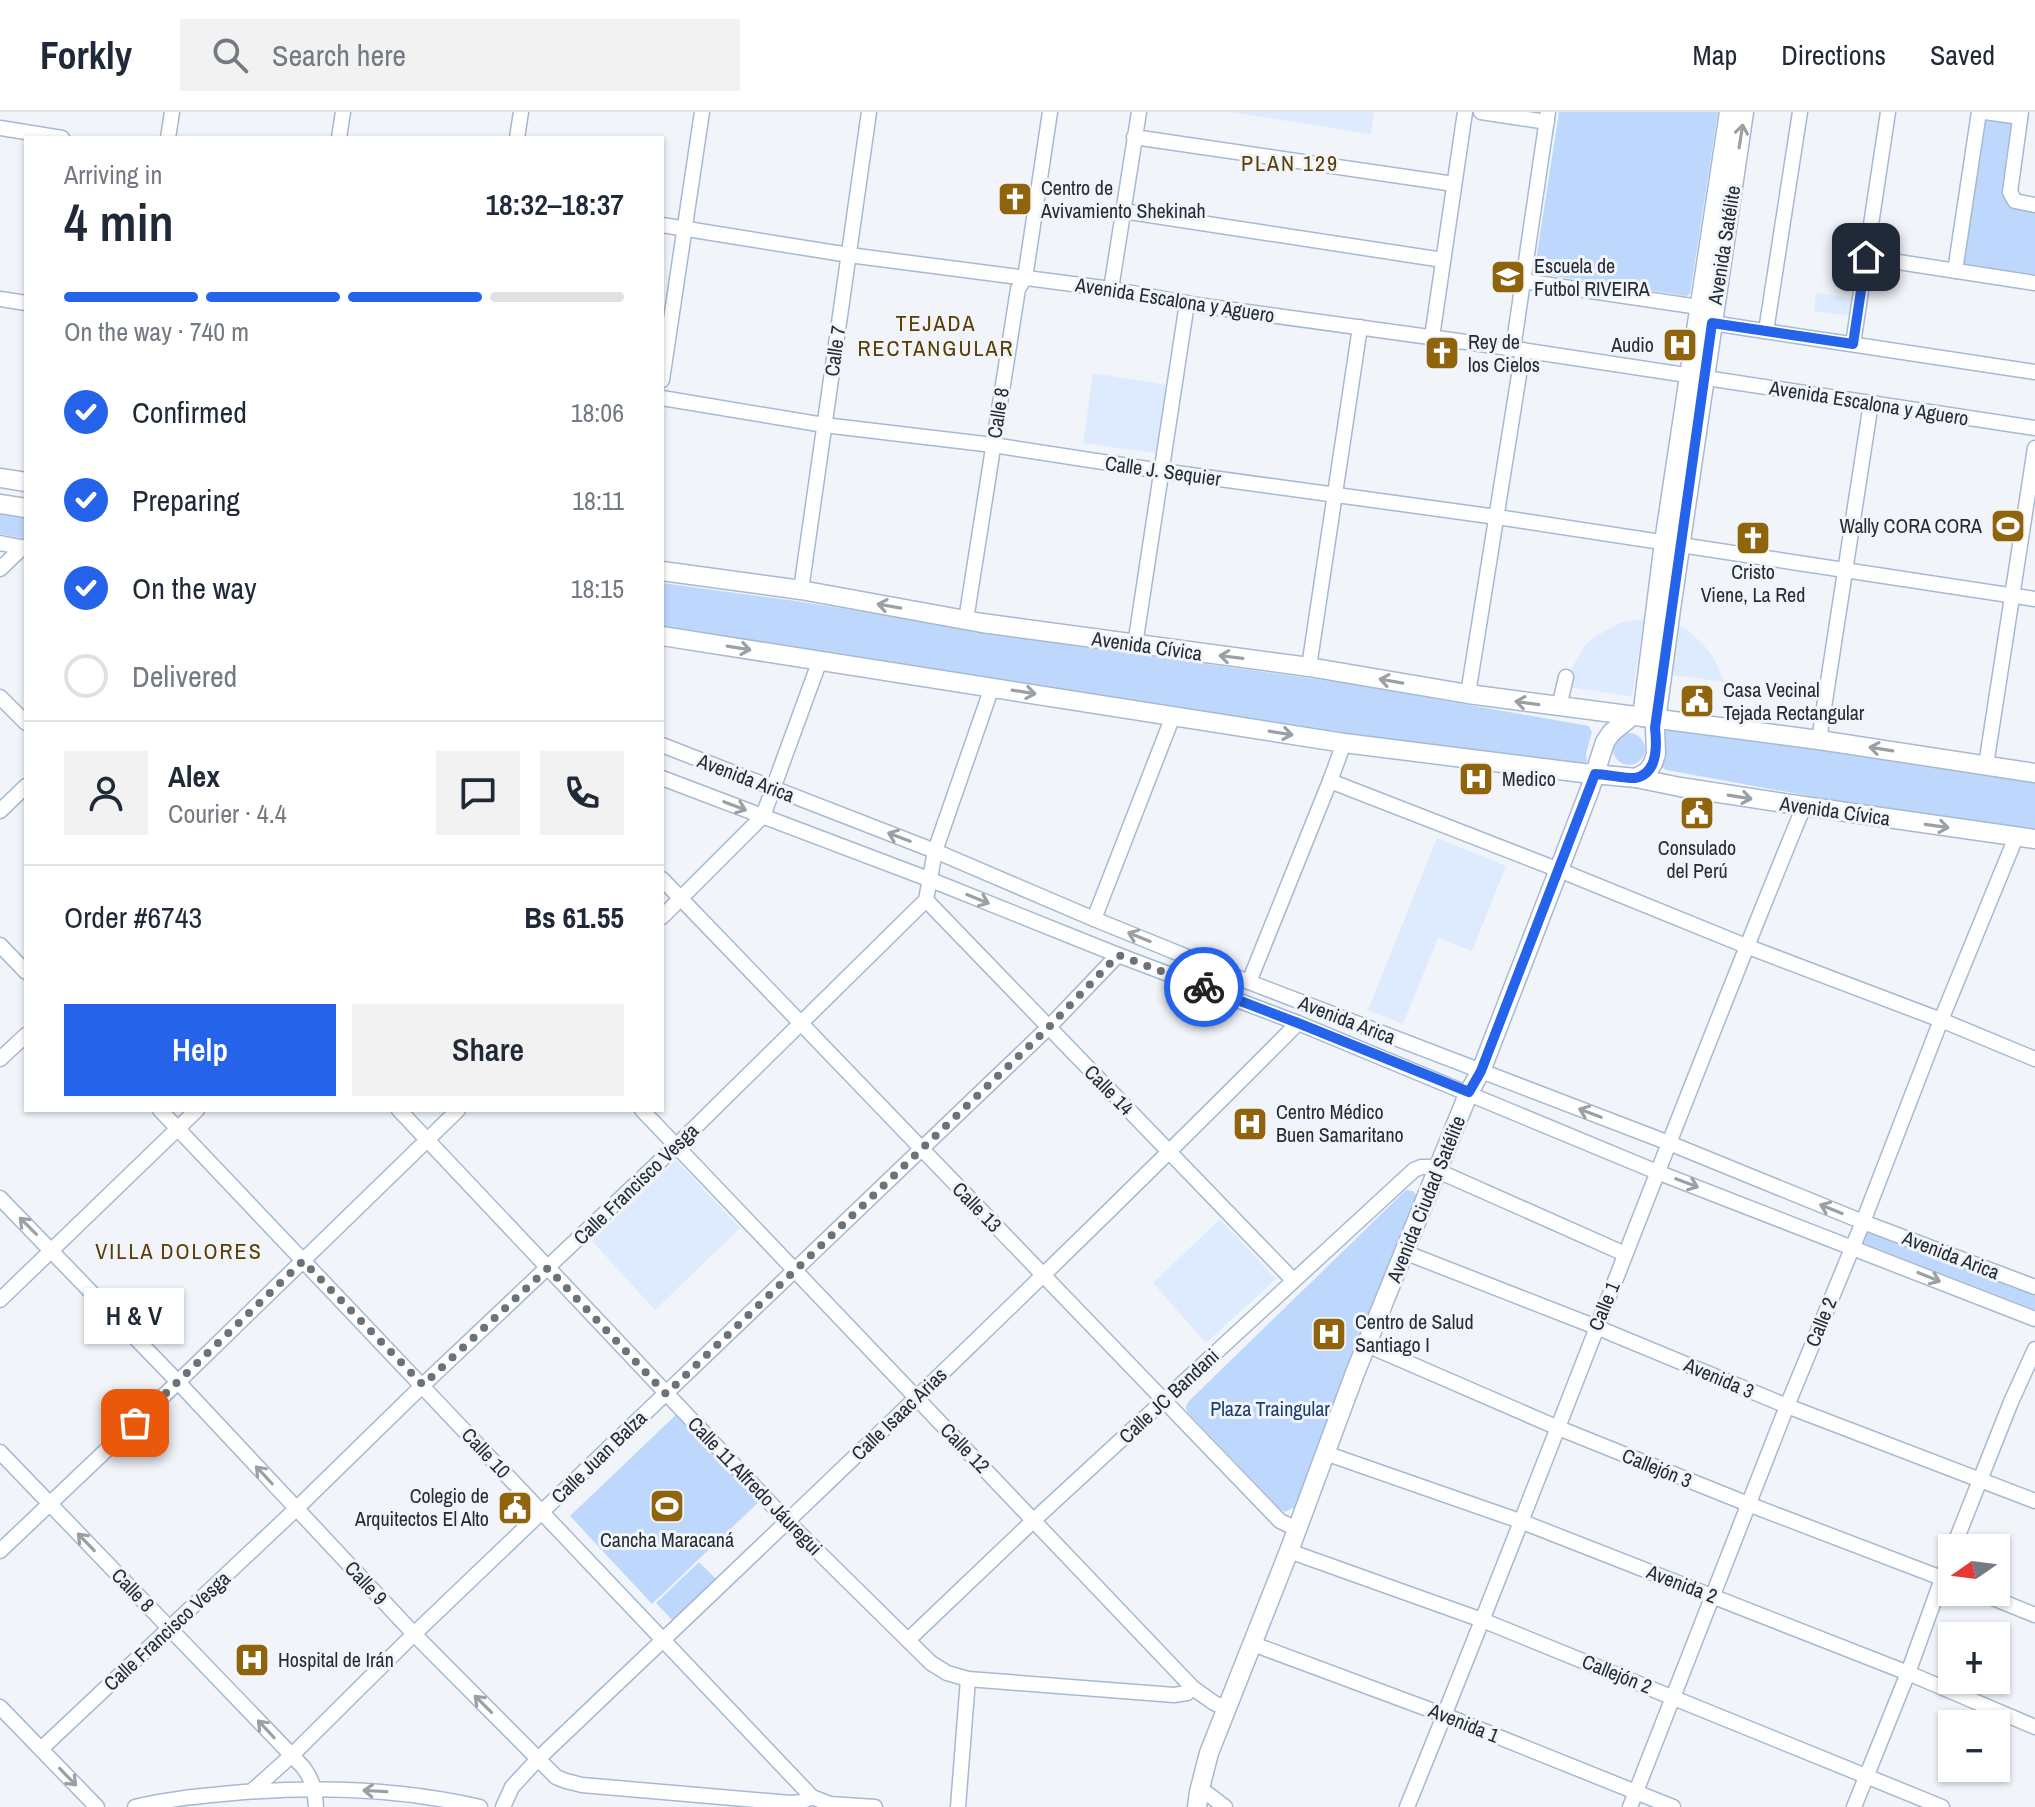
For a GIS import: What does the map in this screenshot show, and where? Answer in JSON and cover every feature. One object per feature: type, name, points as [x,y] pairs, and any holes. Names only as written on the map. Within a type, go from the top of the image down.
[{"type":"main road","name":"Avenida Satélite","points":[[1696,377],[1729,112]]},
{"type":"main road","name":"Avenida Satélite","points":[[1702,317],[1744,112]]},
{"type":"main road","points":[[1636,778],[1648,771],[1656,754],[1655,728],[1644,717],[1696,377]]},
{"type":"main road","points":[[0,478],[24,482]]},
{"type":"main road","points":[[0,504],[24,508]]},
{"type":"main road","name":"Avenida Cívica","points":[[664,571],[801,590],[966,620],[1309,667],[1468,694],[1819,740],[2035,773]]},
{"type":"main road","points":[[664,636],[1344,743],[1595,774]]},
{"type":"main road","name":"Avenida Ciudad Satélite","points":[[1198,1800],[1209,1753],[1404,1252],[1469,1092],[1481,1071],[1605,742],[1611,733],[1644,717]]},
{"type":"main road","name":"Avenida Cívica","points":[[1595,774],[2035,839]]},
{"type":"street","points":[[168,136],[172,112]]},
{"type":"street","points":[[339,136],[343,112]]},
{"type":"street","points":[[517,136],[521,112]]},
{"type":"street","points":[[664,367],[702,112]]},
{"type":"street","name":"Calle 7","points":[[801,590],[869,112]]},
{"type":"street","name":"Calle 8","points":[[966,620],[1018,289],[1025,278],[1050,112]]},
{"type":"street","points":[[1111,289],[1139,112]]},
{"type":"street","points":[[1432,337],[1465,112]]},
{"type":"street","points":[[1468,694],[1497,517],[1518,350],[1523,281],[1548,117],[1481,112]]},
{"type":"street","points":[[1766,331],[1800,112]]},
{"type":"street","points":[[1853,344],[1888,112]]},
{"type":"street","points":[[1955,271],[1979,112]]},
{"type":"street","points":[[1985,112],[2020,114],[2010,192],[2015,201],[2035,205]]},
{"type":"street","points":[[1,133],[38,136]]},
{"type":"street","points":[[1134,137],[1454,184]]},
{"type":"street","points":[[1123,211],[1443,260]]},
{"type":"street","name":"Avenida Escalona y Aguero","points":[[664,225],[2035,428]]},
{"type":"street","points":[[1866,257],[2035,283]]},
{"type":"street","points":[[1523,281],[1766,331],[2035,372]]},
{"type":"street","points":[[0,299],[24,303]]},
{"type":"street","points":[[1135,645],[1187,303]]},
{"type":"street","points":[[1309,667],[1360,327]]},
{"type":"street","name":"Calle J. Sequier","points":[[664,398],[824,425],[993,445],[1672,544]]},
{"type":"street","points":[[1819,740],[1871,403]]},
{"type":"street","points":[[1986,765],[2035,448]]},
{"type":"street","points":[[0,543],[24,548]]},
{"type":"street","points":[[1672,544],[2035,599]]},
{"type":"street","points":[[0,569],[24,548]]},
{"type":"street","points":[[664,915],[763,816],[820,660]]},
{"type":"street","points":[[1559,707],[1566,677]]},
{"type":"street","points":[[926,900],[935,851],[992,687]]},
{"type":"street","points":[[0,697],[24,721]]},
{"type":"street","points":[[1094,919],[1173,716]]},
{"type":"street","points":[[1249,982],[1344,743]]},
{"type":"street","name":"Avenida Arica","points":[[664,746],[935,851],[1249,982],[2035,1287]]},
{"type":"street","name":"Avenida Arica","points":[[664,779],[1298,1023],[1657,1172],[2035,1319]]},
{"type":"street","points":[[1330,781],[2035,1059]]},
{"type":"street","points":[[0,811],[24,788]]},
{"type":"street","name":"Calle 1","points":[[1407,1807],[1804,806]]},
{"type":"street","name":"Calle 2","points":[[1630,1807],[2016,837]]},
{"type":"street","name":"Calle 13","points":[[664,881],[1280,1521],[1297,1529]]},
{"type":"street","name":"Calle Francisco Vesga","points":[[41,1749],[676,1146],[926,900]]},
{"type":"street","name":"Calle 14","points":[[926,900],[1293,1280]]},
{"type":"street","points":[[0,945],[24,970]]},
{"type":"street","name":"Calle Juan Balza","points":[[252,1791],[1049,1027],[1118,955]]},
{"type":"street","name":"Calle Isaac Arias","points":[[503,1807],[512,1787],[538,1759],[1043,1276],[1298,1023]]},
{"type":"street","points":[[0,1059],[24,1037]]},
{"type":"street","name":"Calle 10","points":[[162,1112],[812,1797]]},
{"type":"street","points":[[0,1300],[195,1112]]},
{"type":"street","name":"Calle 11 Alfredo Jáuregui","points":[[401,1112],[788,1522],[931,1663],[947,1673],[968,1679],[1174,1695],[1187,1693],[1193,1688]]},
{"type":"street","points":[[0,1551],[456,1112]]},
{"type":"street","name":"Calle 12","points":[[644,1112],[1193,1688],[1227,1709]]},
{"type":"street","name":"Calle JC Bandani","points":[[908,1640],[1414,1170],[1429,1167],[1438,1171]]},
{"type":"street","points":[[1438,1171],[1625,1254]]},
{"type":"street","name":"Calle 9","points":[[0,1198],[414,1634],[556,1777],[574,1783],[722,1802],[791,1803],[812,1797],[830,1804],[875,1807]]},
{"type":"street","name":"Avenida 3","points":[[1404,1252],[1787,1406],[2035,1501]]},
{"type":"street","name":"Callejón 3","points":[[1367,1345],[1556,1427],[1938,1576]]},
{"type":"street","points":[[1959,1534],[2035,1349]]},
{"type":"street","name":"Calle 8","points":[[0,1452],[171,1628],[311,1778],[315,1788]]},
{"type":"street","name":"Avenida 2","points":[[1325,1453],[1520,1521],[1908,1673],[2035,1727]]},
{"type":"street","name":"Callejón 2","points":[[1289,1551],[1482,1620],[1942,1807]]},
{"type":"street","points":[[1854,1807],[1938,1601]]},
{"type":"street","points":[[2010,1605],[2035,1615]]},
{"type":"street","name":"Avenida 1","points":[[1253,1644],[1444,1715],[1673,1807]]},
{"type":"street","points":[[958,1807],[968,1679]]},
{"type":"street","points":[[0,1707],[97,1807]]},
{"type":"street","points":[[315,1788],[316,1807]]},
{"type":"street","points":[[135,1807],[191,1802],[252,1791],[315,1788],[385,1791],[480,1807]]},
{"type":"street","points":[[1198,1800],[1208,1794],[1225,1807]]},
{"type":"shaded area","points":[[1230,112],[1374,112],[1371,134]]},
{"type":"shaded area","points":[[1816,293],[1853,298],[1850,316],[1814,311]]},
{"type":"shaded area","points":[[1093,373],[1167,385],[1157,451],[1153,453],[1083,443]]},
{"type":"shaded area","points":[[1644,619],[1632,697],[1570,687],[1568,683],[1573,666],[1594,637],[1620,623]]},
{"type":"shaded area","points":[[1679,626],[1703,644],[1714,658],[1724,682],[1672,675]]},
{"type":"shaded area","points":[[1437,838],[1506,866],[1472,951],[1438,938],[1403,1024],[1368,1010]]},
{"type":"shaded area","points":[[676,1160],[740,1228],[655,1310],[592,1241]]},
{"type":"shaded area","points":[[1220,1219],[1276,1279],[1206,1343],[1153,1283]]},
{"type":"green space","points":[[1559,112],[1718,112],[1690,294],[1534,273]]},
{"type":"green space","points":[[1983,119],[2013,125],[2004,195],[2009,203],[2035,211],[2035,278],[1962,266]]},
{"type":"green space","points":[[0,512],[24,516],[24,539],[0,534]]},
{"type":"green space","points":[[664,583],[1345,683],[1589,726],[1592,732],[1586,753],[1587,762],[1580,768],[664,629]]},
{"type":"green space","points":[[1672,727],[2035,782],[2035,833],[1996,830],[1666,770],[1660,766],[1665,752],[1665,733]]},
{"type":"green space","points":[[1629,733],[1641,737],[1645,749],[1641,761],[1629,765],[1617,761],[1613,749],[1617,737]]},
{"type":"green space","name":"Plaza Traingular","points":[[1406,1190],[1413,1191],[1419,1198],[1297,1506],[1285,1512],[1187,1412],[1186,1407]]},
{"type":"green space","points":[[1868,1232],[2035,1296],[2035,1310],[1863,1243]]},
{"type":"green space","name":"Cancha Maracaná","points":[[682,1409],[765,1496],[652,1604],[570,1516]]},
{"type":"green space","points":[[699,1562],[718,1581],[675,1623],[656,1603]]},
{"type":"way so far","points":[[135,1423],[303,1261],[423,1385],[548,1268],[666,1394],[1049,1027],[1118,955],[1204,987]]},
{"type":"place","name":"Centro de Avivamiento Shekinah","points":[[1015,199]]},
{"type":"place","name":"Escuela de Futbol RIVEIRA","points":[[1508,277]]},
{"type":"place","name":"Audio","points":[[1680,345]]},
{"type":"place","name":"Rey de los Cielos","points":[[1442,353]]},
{"type":"place","name":"Wally CORA CORA","points":[[2008,526]]},
{"type":"place","name":"Cristo Viene, La Red","points":[[1753,538]]},
{"type":"place","name":"Casa Vecinal Tejada Rectangular","points":[[1697,701]]},
{"type":"place","name":"Medico","points":[[1476,779]]},
{"type":"place","name":"Consulado del Perú","points":[[1697,813]]},
{"type":"place","name":"Centro Médico Buen Samaritano","points":[[1250,1124]]},
{"type":"place","name":"Centro de Salud Santiago I","points":[[1329,1334]]},
{"type":"place","name":"H & V","points":[[135,1423]]},
{"type":"place","name":"Cancha Maracaná","points":[[667,1506]]},
{"type":"place","name":"Colegio de Arquitectos El Alto","points":[[515,1508]]},
{"type":"place","name":"Hospital de Irán","points":[[252,1660]]},
{"type":"district","name":"PLAN 129","points":[[1290,163]]},
{"type":"district","name":"TEJADA RECTANGULAR","points":[[936,336]]},
{"type":"district","name":"VILLA DOLORES","points":[[179,1251]]},
{"type":"route","points":[[1204,987],[1469,1092],[1481,1071],[1595,774],[1636,778],[1648,771],[1656,754],[1655,728],[1712,323],[1853,344],[1866,257]]}]
